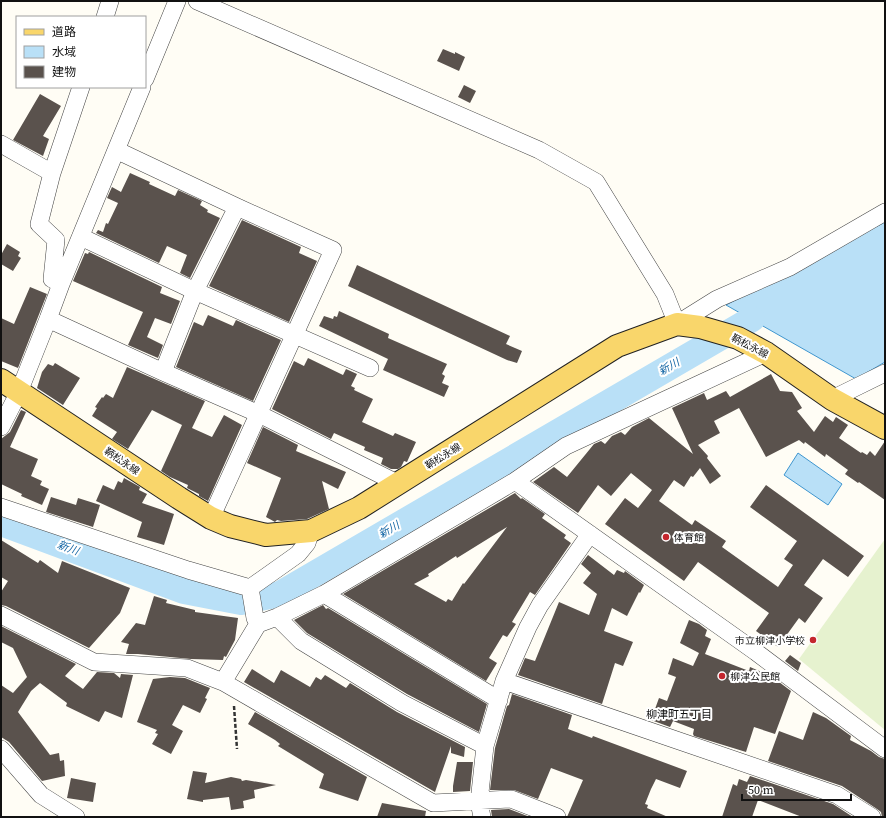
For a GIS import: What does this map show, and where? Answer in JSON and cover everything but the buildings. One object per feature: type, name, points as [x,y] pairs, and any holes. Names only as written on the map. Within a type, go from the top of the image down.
[{"type":"main road","name":"鞆松永線","points":[[1,380],[211,518],[230,526],[266,535],[311,531],[359,508],[400,484],[617,346],[683,325],[700,327],[738,338],[764,352],[832,399],[885,428]]},
{"type":"street","points":[[105,16],[110,1]]},
{"type":"street","points":[[146,77],[177,1]]},
{"type":"street","points":[[197,1],[539,150],[596,182],[666,294],[683,325],[717,299],[790,267],[885,212]]},
{"type":"street","points":[[61,284],[52,279],[56,240],[39,224],[52,173],[81,88]]},
{"type":"street","points":[[1,427],[19,392],[61,284],[142,88]]},
{"type":"street","points":[[1,144],[52,173]]},
{"type":"street","points":[[116,150],[333,250],[211,518]]},
{"type":"street","points":[[163,372],[195,291],[237,207]]},
{"type":"street","points":[[81,238],[294,336],[370,368]]},
{"type":"street","points":[[48,319],[259,414],[400,484]]},
{"type":"street","points":[[257,621],[277,617],[324,594],[515,481],[566,446],[764,352]]},
{"type":"street","points":[[832,399],[885,373]]},
{"type":"street","points":[[515,481],[756,652],[885,749]]},
{"type":"street","points":[[1,507],[188,570],[250,588]]},
{"type":"street","points":[[250,588],[298,554],[307,543],[311,531]]},
{"type":"street","points":[[480,809],[485,746],[504,681],[528,627],[540,605],[590,534]]},
{"type":"street","points":[[228,685],[257,621],[250,588]]},
{"type":"street","points":[[324,594],[499,700]]},
{"type":"street","points":[[1,615],[94,662],[187,668],[228,685],[433,803],[480,809],[512,799],[557,817]]},
{"type":"street","points":[[277,617],[301,641],[402,703],[485,746]]},
{"type":"street","points":[[504,681],[837,795],[872,817]]},
{"type":"street","points":[[1,749],[41,795],[76,817]]},
{"type":"path","points":[[228,685],[237,749]]},
{"type":"green space","points":[[885,539],[885,730],[799,659]]},
{"type":"water","points":[[885,222],[885,362],[856,379],[726,305]]},
{"type":"water","points":[[798,453],[842,484],[828,505],[784,475]]},
{"type":"waterway","name":"新川","points":[[1,523],[184,591],[241,602],[280,594],[752,319]]},
{"type":"place","name":"体育館","points":[[666,537]]},
{"type":"place","name":"市立柳津小学校","points":[[813,640]]},
{"type":"place","name":"柳津公民館","points":[[722,676]]},
{"type":"district","name":"柳津町五丁目","points":[[679,714]]}]
